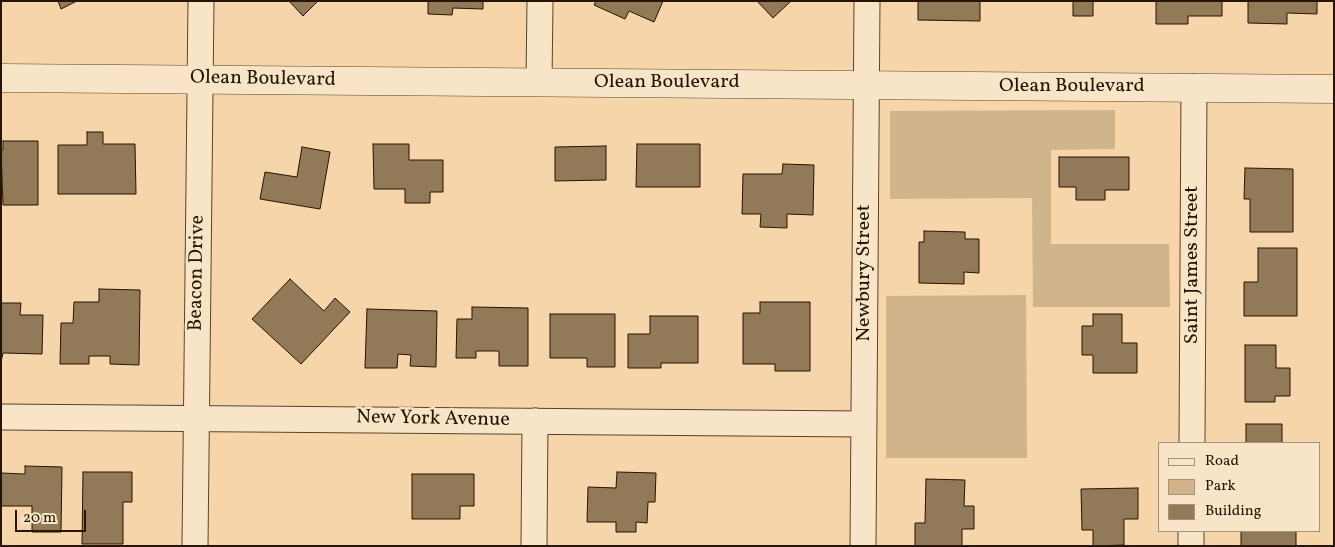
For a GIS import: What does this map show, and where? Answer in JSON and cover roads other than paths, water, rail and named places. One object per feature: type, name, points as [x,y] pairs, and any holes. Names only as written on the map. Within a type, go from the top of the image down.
[{"type":"street","name":"Beacon Drive","points":[[195,546],[201,1]]},
{"type":"street","points":[[539,82],[540,1]]},
{"type":"street","name":"Newbury Street","points":[[863,546],[868,1]]},
{"type":"street","name":"Olean Boulevard","points":[[1,78],[1334,89]]},
{"type":"street","name":"Saint James Street","points":[[1192,442],[1194,88]]},
{"type":"street","name":"New York Avenue","points":[[1,417],[864,424]]},
{"type":"street","points":[[534,546],[535,421]]},
{"type":"street","points":[[1191,532],[1191,546]]}]
